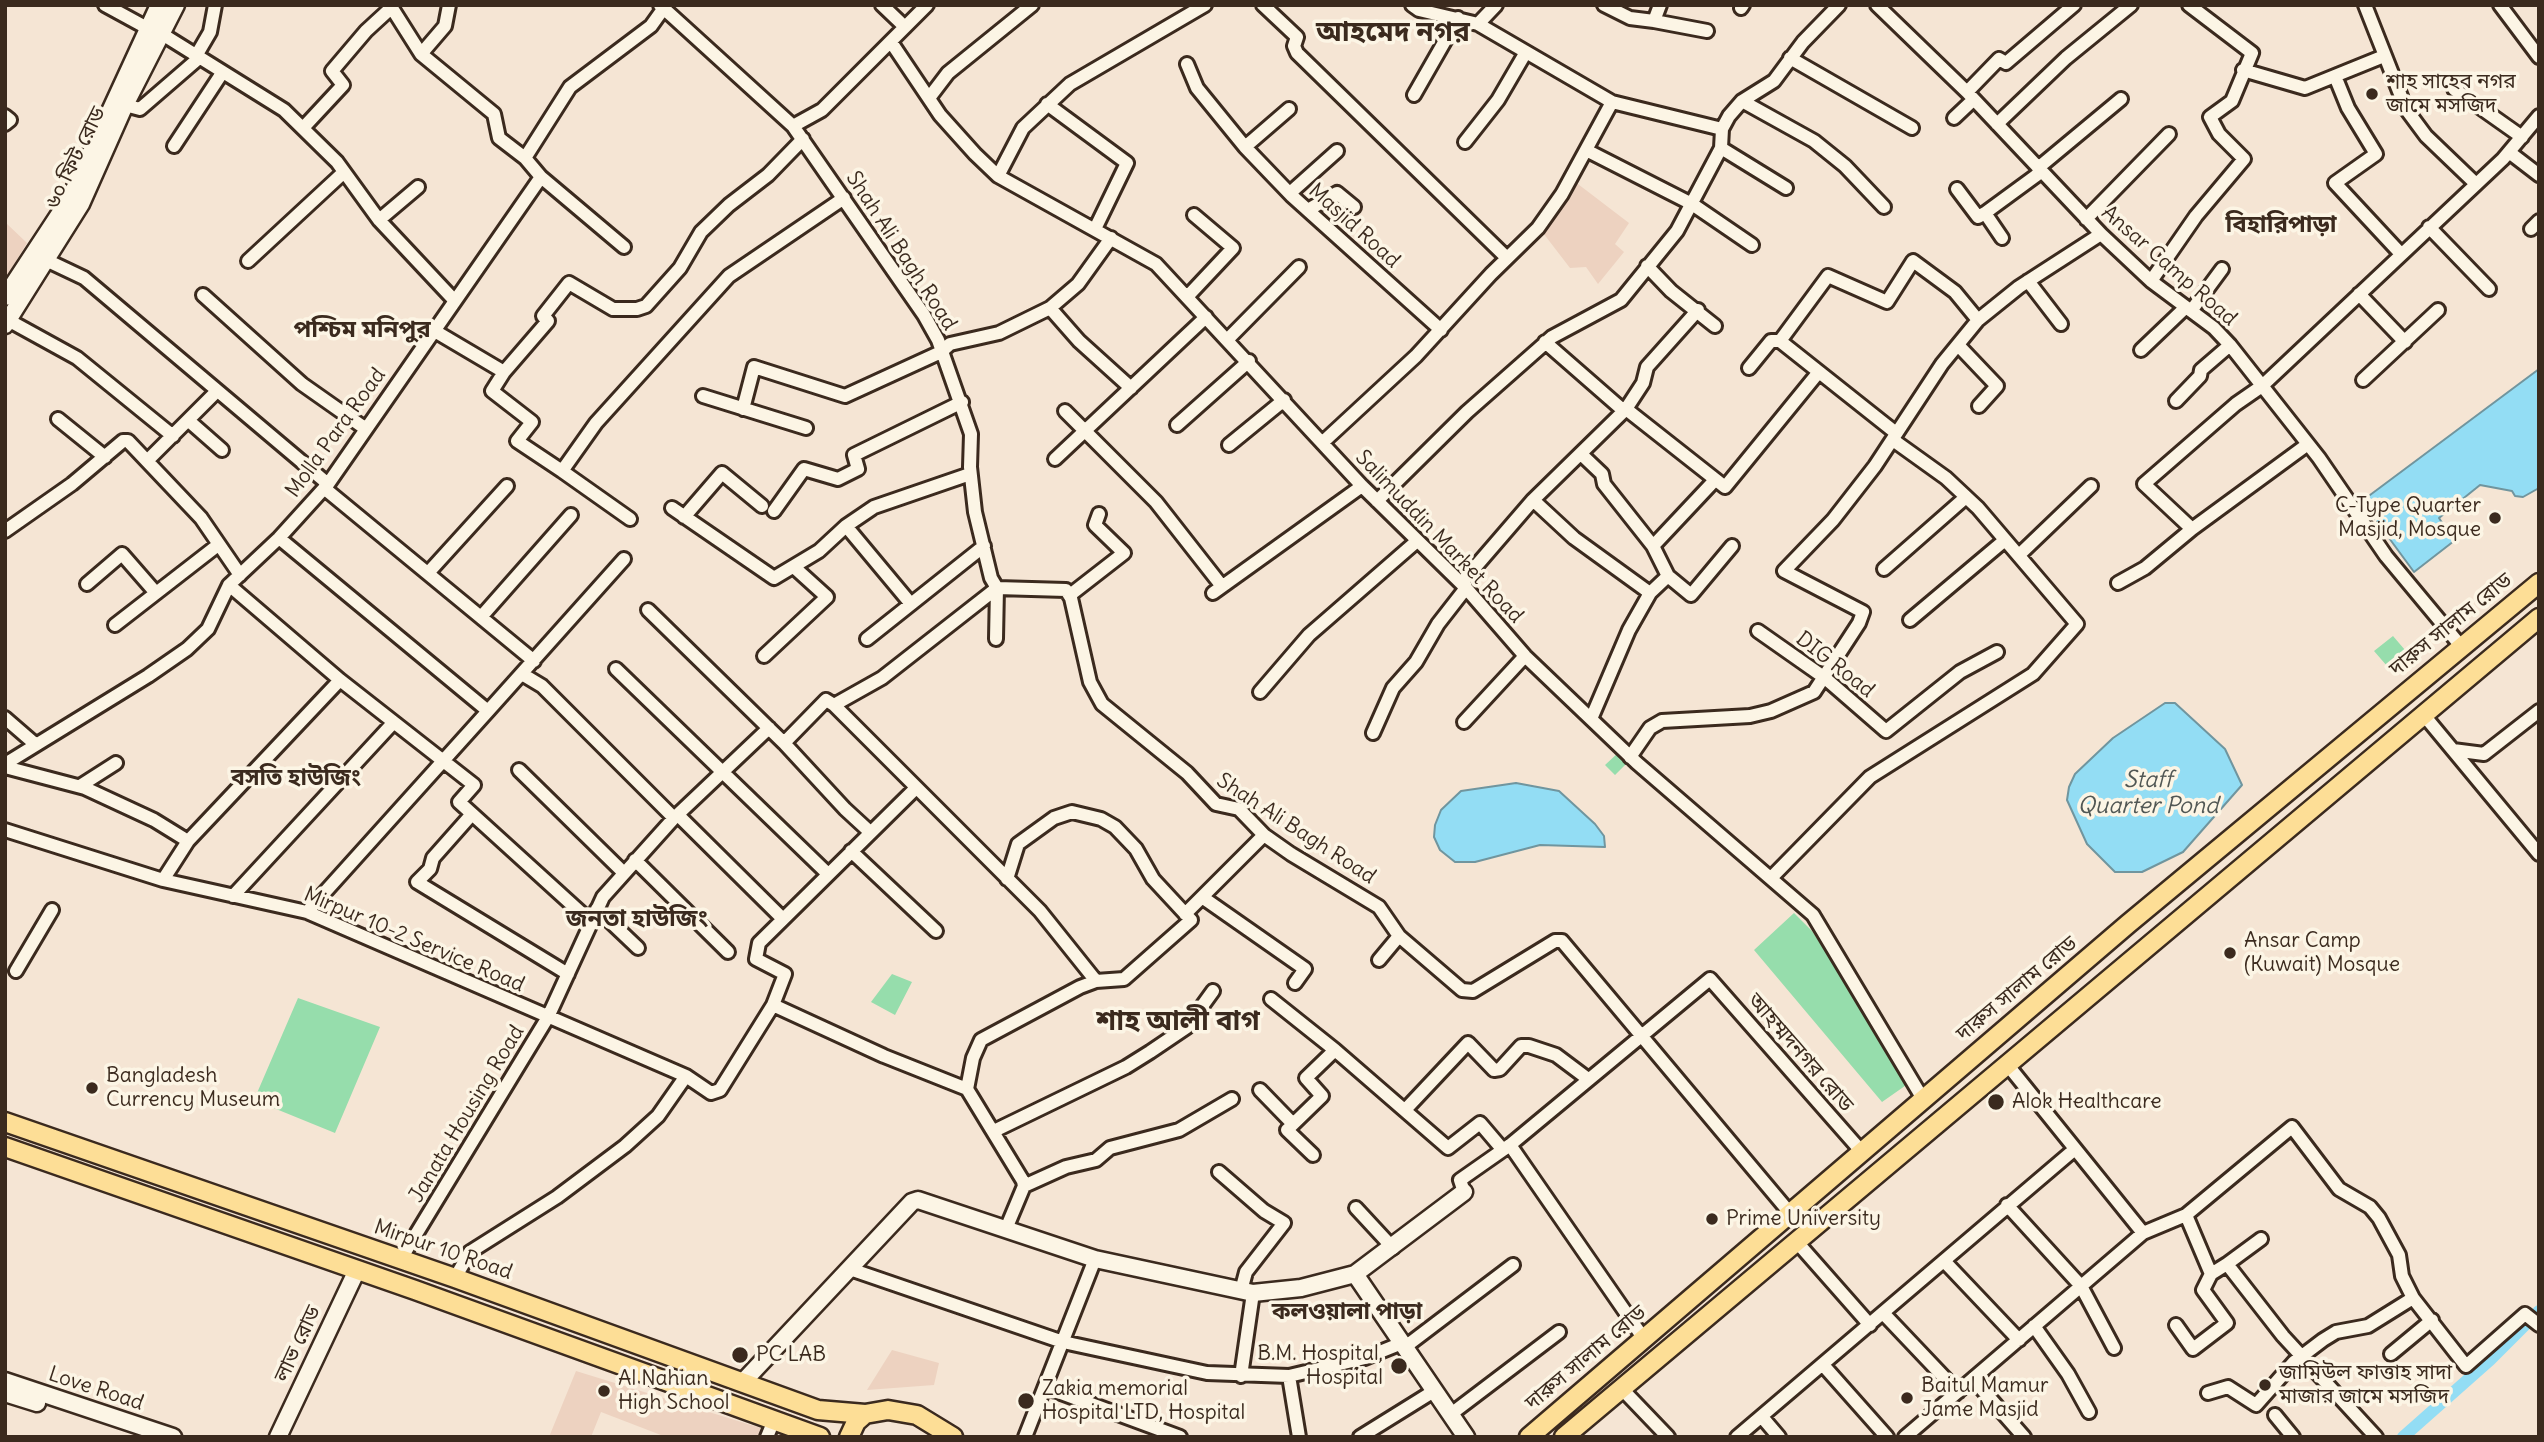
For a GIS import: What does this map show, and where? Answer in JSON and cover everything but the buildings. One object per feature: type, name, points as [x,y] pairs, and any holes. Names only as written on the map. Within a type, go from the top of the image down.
[{"type":"main road","name":"দারুস সালাম রোড","points":[[1529,1437],[1923,1099],[2460,645],[2539,583]]},
{"type":"main road","points":[[1564,1437],[2539,618]]},
{"type":"main road","name":"Mirpur 10 Road","points":[[5,1122],[455,1278],[818,1410],[865,1414],[904,1411],[953,1437]]},
{"type":"main road","points":[[5,1147],[357,1270],[771,1428],[820,1437]]},
{"type":"main road","points":[[150,1197],[157,1175]]},
{"type":"main road","points":[[1784,1217],[1801,1236]]},
{"type":"main road","points":[[849,1437],[856,1422],[865,1414]]},
{"type":"street","points":[[105,5],[156,31],[284,110],[343,173],[379,220],[454,300]]},
{"type":"street","name":"৬০ ফিট রোড","points":[[156,31],[159,5]]},
{"type":"street","name":"৬০ ফিট রোড","points":[[5,297],[70,198],[117,112],[156,31],[176,5]]},
{"type":"street","points":[[117,112],[140,110],[198,57],[209,32],[215,5]]},
{"type":"street","points":[[421,54],[445,26],[449,5]]},
{"type":"street","points":[[882,5],[905,27]]},
{"type":"street","points":[[793,125],[822,110],[927,5]]},
{"type":"street","points":[[929,98],[948,73],[1032,5]]},
{"type":"street","points":[[998,176],[1023,128],[1070,84],[1205,5]]},
{"type":"street","points":[[1263,5],[1297,37],[1294,46],[1297,53],[1507,258]]},
{"type":"street","points":[[1412,5],[1419,10],[1478,24],[1612,102],[1722,129]]},
{"type":"street","points":[[1478,24],[1496,5]]},
{"type":"street","points":[[1604,5],[1630,18],[1707,30]]},
{"type":"street","points":[[1654,21],[1660,5]]},
{"type":"street","points":[[1377,501],[1467,412],[1545,342],[1621,300],[1677,231],[1721,148],[1722,129],[1742,101],[1774,81],[1790,58],[1839,5]]},
{"type":"street","name":"Ansar Camp Road","points":[[1877,5],[1997,124],[2101,234],[2151,281],[2214,328],[2230,345],[2308,444],[2386,556],[2460,645]]},
{"type":"street","points":[[1954,118],[1999,59],[2006,63],[2074,5]]},
{"type":"street","points":[[1997,124],[2066,58],[2131,5]]},
{"type":"street","points":[[2151,281],[2196,216],[2244,159],[2228,146],[2210,121],[2210,117],[2232,101],[2252,53],[2189,5]]},
{"type":"street","points":[[2365,5],[2400,97],[2416,126],[2475,183]]},
{"type":"street","points":[[2500,5],[2539,57]]},
{"type":"street","points":[[303,128],[343,85],[332,71],[391,6],[421,54],[494,114],[499,138],[624,247]]},
{"type":"street","points":[[525,158],[576,80],[651,26],[663,7]]},
{"type":"street","name":"Shah Ali Bagh Road","points":[[663,7],[793,125],[943,345],[971,434],[970,474],[991,578],[997,589],[996,639]]},
{"type":"street","points":[[1414,96],[1458,18]]},
{"type":"street","name":"Salimuddin Market Road","points":[[891,42],[953,132],[998,176],[1156,264],[1377,501],[1466,588],[1525,656],[1630,757],[1813,915],[1923,1099]]},
{"type":"street","points":[[1465,142],[1498,100],[1526,52]]},
{"type":"street","points":[[2243,70],[2305,88],[2384,56]]},
{"type":"street","points":[[1790,58],[1912,128]]},
{"type":"street","name":"Masjid Road","points":[[1187,64],[1197,89],[1245,147],[1290,194],[1441,330]]},
{"type":"street","points":[[174,146],[222,73]]},
{"type":"street","points":[[2335,76],[2348,108],[2376,154],[2334,183],[2401,254]]},
{"type":"street","points":[[2454,89],[2522,137]]},
{"type":"street","points":[[1957,189],[1978,217],[2039,170],[2121,99]]},
{"type":"street","points":[[1742,101],[1814,141],[1845,166],[1884,207]]},
{"type":"street","points":[[1322,443],[1441,330],[1538,228],[1562,194],[1612,102]]},
{"type":"street","points":[[1047,104],[1127,163],[1095,229]]},
{"type":"street","points":[[1245,147],[1289,109]]},
{"type":"street","name":"৬০ ফিট রোড","points":[[7,322],[81,204],[117,112]]},
{"type":"street","points":[[5,116],[10,120],[5,124]]},
{"type":"street","points":[[2192,529],[2144,484],[2236,404],[2262,386],[2510,152],[2536,124]]},
{"type":"street","points":[[2086,219],[2169,134]]},
{"type":"street","points":[[630,519],[517,441],[532,422],[492,391],[504,372],[548,321],[543,316],[569,283],[613,309],[637,309],[653,301],[680,268],[701,232],[729,205],[768,175],[803,139]]},
{"type":"street","points":[[1721,148],[1786,188]]},
{"type":"street","points":[[1586,150],[1692,204],[1752,245]]},
{"type":"street","points":[[1290,194],[1337,151]]},
{"type":"street","points":[[2510,152],[2539,175]]},
{"type":"street","points":[[248,261],[343,173]]},
{"type":"street","name":"Molla Para Road","points":[[5,766],[35,744],[187,649],[208,629],[229,585],[279,538],[326,486],[541,177]]},
{"type":"street","points":[[379,220],[418,187]]},
{"type":"street","points":[[1308,210],[1337,193],[1354,207]]},
{"type":"street","points":[[562,471],[596,423],[729,276],[844,198]]},
{"type":"street","points":[[1984,213],[2003,238]]},
{"type":"street","points":[[1186,297],[1233,248],[1194,215]]},
{"type":"street","points":[[2429,227],[2488,289]]},
{"type":"street","points":[[1630,757],[1650,728],[1662,721],[1749,716],[1771,711],[1814,692],[1863,612],[1784,571],[1833,520],[1978,320],[2028,281],[2101,234]]},
{"type":"street","points":[[743,409],[754,367],[845,396],[943,345],[999,333],[1050,308],[1078,284],[1111,237]]},
{"type":"street","points":[[46,260],[84,278],[534,661]]},
{"type":"street","points":[[1780,341],[1828,276],[1887,302],[1913,261],[1955,292],[1978,320]]},
{"type":"street","points":[[1647,266],[1671,291],[1715,326]]},
{"type":"street","points":[[1228,339],[1298,267]]},
{"type":"street","points":[[2141,349],[2188,309],[2222,268]]},
{"type":"street","points":[[2028,281],[2061,324]]},
{"type":"street","points":[[2359,294],[2404,342]]},
{"type":"street","points":[[203,295],[302,384],[366,429]]},
{"type":"street","points":[[1050,308],[1079,341],[1131,388]]},
{"type":"street","points":[[1373,733],[1393,688],[1416,662],[1438,624],[1466,588],[1464,580],[1533,500],[1625,410],[1643,383],[1647,367],[1698,310]]},
{"type":"street","points":[[2363,380],[2438,310]]},
{"type":"street","points":[[1055,459],[1206,317]]},
{"type":"street","points":[[7,322],[77,358],[173,436]]},
{"type":"street","points":[[433,330],[504,372]]},
{"type":"street","points":[[1749,368],[1771,341],[1780,341],[1815,367],[1818,373],[1966,497],[2077,624],[2033,674],[1870,777],[1771,878]]},
{"type":"street","points":[[1545,342],[1625,410],[1724,487],[1818,373]]},
{"type":"street","points":[[1958,345],[1997,386],[1979,405]]},
{"type":"street","points":[[2176,401],[2200,376],[2201,370],[2230,345]]},
{"type":"street","points":[[1177,425],[1249,362]]},
{"type":"street","points":[[148,460],[216,392]]},
{"type":"street","points":[[703,396],[807,428]]},
{"type":"street","points":[[1229,445],[1284,400]]},
{"type":"street","points":[[684,517],[722,473],[768,509],[804,469],[838,479],[858,469],[854,455],[962,401]]},
{"type":"street","points":[[1065,411],[1156,502],[1217,589],[1363,486]]},
{"type":"street","points":[[58,419],[105,457]]},
{"type":"street","points":[[189,421],[222,450]]},
{"type":"street","points":[[5,531],[128,441],[201,518],[240,575]]},
{"type":"street","points":[[2118,583],[2145,568],[2192,529],[2308,444]]},
{"type":"street","points":[[1581,454],[1602,474],[1604,484],[1653,545],[1668,576],[1691,596],[1732,545]]},
{"type":"street","points":[[671,508],[774,578],[795,568],[819,551],[846,526],[890,500],[970,474]]},
{"type":"street","points":[[1653,545],[1715,480]]},
{"type":"street","points":[[428,573],[506,486]]},
{"type":"street","points":[[2019,555],[2091,486]]},
{"type":"street","points":[[1884,569],[1966,497]]},
{"type":"street","points":[[1533,500],[1574,538],[1650,593]]},
{"type":"street","points":[[834,705],[882,678],[997,589],[1056,589],[1066,590],[1070,595],[1124,553],[1124,550],[1095,525],[1099,514]]},
{"type":"street","points":[[481,617],[571,515]]},
{"type":"street","points":[[846,526],[911,604]]},
{"type":"street","points":[[279,538],[488,711]]},
{"type":"street","points":[[1910,620],[2005,540]]},
{"type":"street","points":[[1260,692],[1309,635],[1417,541]]},
{"type":"street","points":[[115,625],[218,545]]},
{"type":"street","points":[[867,639],[984,546]]},
{"type":"street","points":[[88,584],[122,554],[156,593]]},
{"type":"street","points":[[307,912],[624,559]]},
{"type":"street","points":[[764,656],[827,597],[795,568]]},
{"type":"street","points":[[1591,719],[1629,630],[1650,593],[1668,576]]},
{"type":"street","points":[[229,585],[340,680],[474,785],[459,802],[590,921]]},
{"type":"street","name":"Shah Ali Bagh Road","points":[[1070,595],[1090,682],[1102,704],[1123,724],[1187,773],[1216,804],[1239,809],[1264,835],[1379,906],[1399,936],[1467,991],[1478,988],[1555,941],[1562,942],[1784,1217]]},
{"type":"street","points":[[648,610],[785,743],[845,809],[870,832]]},
{"type":"street","name":"DIG Road","points":[[1758,631],[1825,678],[1886,731],[1960,672],[1997,652]]},
{"type":"street","points":[[1464,722],[1525,656]]},
{"type":"street","points":[[616,669],[828,874]]},
{"type":"street","points":[[522,674],[542,687],[783,919]]},
{"type":"street","points":[[163,880],[188,841],[340,680]]},
{"type":"street","points":[[785,743],[826,700],[834,705],[1040,911],[1096,981]]},
{"type":"street","points":[[2453,750],[2484,754],[2539,711]]},
{"type":"street","points":[[2423,713],[2539,853]]},
{"type":"street","points":[[5,718],[35,744]]},
{"type":"street","points":[[233,897],[393,723]]},
{"type":"street","name":"Janata Housing Road","points":[[401,1259],[548,1017],[597,909],[635,860],[722,771],[769,728]]},
{"type":"street","points":[[80,786],[116,763]]},
{"type":"street","points":[[5,766],[80,786],[155,820],[188,841]]},
{"type":"street","points":[[519,770],[624,873]]},
{"type":"street","points":[[916,788],[759,943],[757,959],[785,974],[773,1005],[884,1056],[967,1089],[1021,1176],[1024,1186],[1006,1229]]},
{"type":"street","points":[[967,1089],[973,1058],[981,1040],[1096,981],[1124,979],[1191,920],[1153,879],[1136,849],[1115,827],[1101,819],[1072,812],[1054,818],[1018,844],[1007,879]]},
{"type":"street","points":[[472,814],[433,858],[430,869],[417,882],[568,974]]},
{"type":"street","name":"Mirpur 10-2 Service Road","points":[[5,830],[163,880],[307,912],[686,1076],[716,1094],[773,1005]]},
{"type":"street","points":[[1185,914],[1264,835]]},
{"type":"street","points":[[851,851],[936,930]]},
{"type":"street","points":[[635,860],[728,952]]},
{"type":"street","points":[[1202,897],[1305,969],[1295,983]]},
{"type":"street","points":[[597,909],[638,948]]},
{"type":"street","points":[[16,971],[52,910]]},
{"type":"street","points":[[1379,960],[1399,936]]},
{"type":"street","name":"আহম্মদনগর রোড","points":[[1641,1037],[1710,979],[1862,1152]]},
{"type":"street","points":[[994,1131],[1126,1067],[1150,1052],[1187,1027],[1213,991]]},
{"type":"street","points":[[1271,999],[1335,1050],[1448,1148],[1480,1123],[1507,1147],[1644,1339]]},
{"type":"street","points":[[743,1382],[912,1202],[918,1200],[1095,1259],[1247,1292],[1301,1288],[1355,1275],[1464,1192],[1460,1180],[1507,1147],[1641,1037]]},
{"type":"street","points":[[1405,1110],[1468,1043],[1494,1070],[1500,1069],[1521,1046],[1529,1046],[1556,1055],[1588,1079]]},
{"type":"street","points":[[1313,1155],[1287,1130],[1322,1096],[1306,1078],[1335,1050]]},
{"type":"street","points":[[2006,1063],[2143,1233]]},
{"type":"street","points":[[455,1278],[470,1252],[556,1197],[625,1146],[658,1116],[686,1076]]},
{"type":"street","points":[[1260,1090],[1293,1124]]},
{"type":"street","points":[[1024,1186],[1066,1167],[1096,1160],[1110,1148],[1179,1130],[1232,1099]]},
{"type":"street","points":[[1905,1437],[2143,1233],[2186,1214],[2292,1127],[2339,1189],[2370,1207],[2379,1218],[2399,1255],[2402,1276],[2413,1298],[2466,1366],[2535,1321]]},
{"type":"street","points":[[1737,1437],[1824,1366],[2007,1205],[2076,1149]]},
{"type":"street","points":[[1219,1172],[1264,1211],[1284,1223],[1246,1272],[1241,1376]]},
{"type":"street","points":[[2007,1205],[2081,1286],[2114,1348]]},
{"type":"street","points":[[1356,1208],[1393,1248]]},
{"type":"street","points":[[2186,1214],[2211,1274]]},
{"type":"street","points":[[1801,1236],[1870,1325]]},
{"type":"street","points":[[2176,1325],[2193,1349],[2227,1323],[2203,1290],[2211,1274],[2261,1239]]},
{"type":"street","points":[[1025,1437],[1095,1259]]},
{"type":"street","points":[[1945,1262],[2019,1340]]},
{"type":"street","points":[[2227,1264],[2302,1356],[2376,1437]]},
{"type":"street","points":[[850,1269],[1063,1342],[1178,1368],[1241,1376],[1289,1376],[1365,1358],[1403,1345],[1513,1265]]},
{"type":"street","name":"লাভ রোড","points":[[278,1437],[357,1270]]},
{"type":"street","points":[[1355,1275],[1466,1437]]},
{"type":"street","points":[[2208,1393],[2231,1387],[2248,1402],[2256,1405],[2302,1356],[2336,1332],[2368,1326],[2413,1298]]},
{"type":"street","points":[[1884,1314],[1958,1392]]},
{"type":"street","points":[[2391,1354],[2432,1320]]},
{"type":"street","points":[[2034,1326],[2068,1374],[2089,1412]]},
{"type":"street","points":[[1451,1414],[1559,1332]]},
{"type":"street","points":[[1824,1366],[1887,1437]]},
{"type":"street","points":[[1289,1376],[1299,1437]]},
{"type":"street","points":[[1973,1379],[2024,1437]]},
{"type":"street","name":"Love Road","points":[[5,1381],[173,1437]]},
{"type":"street","points":[[1045,1387],[1180,1437]]},
{"type":"street","points":[[1622,1389],[1668,1437]]},
{"type":"street","points":[[1360,1437],[1434,1391]]},
{"type":"street","name":"Love Road","points":[[5,1392],[143,1437]]},
{"type":"street","points":[[2275,1415],[2293,1437]]},
{"type":"street","points":[[1762,1417],[1779,1437]]},
{"type":"shaded area","points":[[1574,181],[1629,223],[1615,244],[1624,252],[1598,284],[1586,267],[1570,268],[1540,229]]},
{"type":"shaded area","points":[[5,222],[27,243],[5,279]]},
{"type":"shaded area","points":[[892,1350],[939,1363],[934,1385],[867,1390]]},
{"type":"shaded area","name":"Al Nahian High School","points":[[576,1371],[764,1429],[761,1437],[666,1437],[601,1412],[591,1437],[549,1437]]},
{"type":"green space","points":[[2393,636],[2405,650],[2387,666],[2374,651]]},
{"type":"green space","points":[[1619,752],[1629,761],[1615,775],[1605,765]]},
{"type":"green space","points":[[1794,913],[1812,931],[1912,1081],[1882,1102],[1754,950]]},
{"type":"green space","points":[[892,974],[912,982],[895,1015],[871,1002]]},
{"type":"green space","points":[[298,998],[380,1027],[335,1133],[254,1100]]},
{"type":"water","points":[[2539,369],[2539,488],[2523,497],[2515,496],[2512,491],[2480,485],[2439,518],[2454,541],[2414,572],[2364,504],[2366,498]]},
{"type":"water","name":"Staff Quarter Pond","points":[[2165,703],[2175,703],[2225,749],[2242,785],[2183,852],[2142,872],[2115,872],[2087,844],[2067,800],[2069,787],[2075,774],[2113,738]]},
{"type":"water","points":[[1516,783],[1559,791],[1595,824],[1604,836],[1605,847],[1540,845],[1475,862],[1455,862],[1440,850],[1434,837],[1435,825],[1441,810],[1461,791]]},
{"type":"waterway","points":[[2403,1437],[2490,1360],[2539,1311]]},
{"type":"place","name":"শাহ সাহেব নগর জামে মসজিদ","points":[[2372,94]]},
{"type":"place","name":"C-Type Quarter Masjid, Mosque","points":[[2495,518]]},
{"type":"place","name":"Ansar Camp (Kuwait) Mosque","points":[[2230,953]]},
{"type":"place","name":"Bangladesh Currency Museum","points":[[92,1088]]},
{"type":"place","name":"Alok Healthcare","points":[[1996,1102]]},
{"type":"place","name":"Prime University","points":[[1712,1219]]},
{"type":"place","name":"PC LAB","points":[[740,1355]]},
{"type":"place","name":"B.M. Hospital, Hospital","points":[[1399,1366]]},
{"type":"place","name":"জামিউল ফাত্তাহ সাদা মাজার জামে মসজিদ","points":[[2265,1385]]},
{"type":"place","name":"Al Nahian High School","points":[[604,1391]]},
{"type":"place","name":"Baitul Mamur Jame Masjid","points":[[1907,1398]]},
{"type":"place","name":"Zakia memorial Hospital LTD, Hospital","points":[[1026,1401]]},
{"type":"district","name":"আহমেদ নগর","points":[[1393,33]]},
{"type":"district","name":"বিহারিপাড়া","points":[[2281,225]]},
{"type":"district","name":"পশ্চিম মনিপুর","points":[[362,330]]},
{"type":"district","name":"বসতি হাউজিং","points":[[296,778]]},
{"type":"district","name":"জনতা হাউজিং","points":[[637,919]]},
{"type":"district","name":"শাহ আলী বাগ","points":[[1178,1022]]},
{"type":"district","name":"কলওয়ালা পাড়া","points":[[1347,1312]]}]
